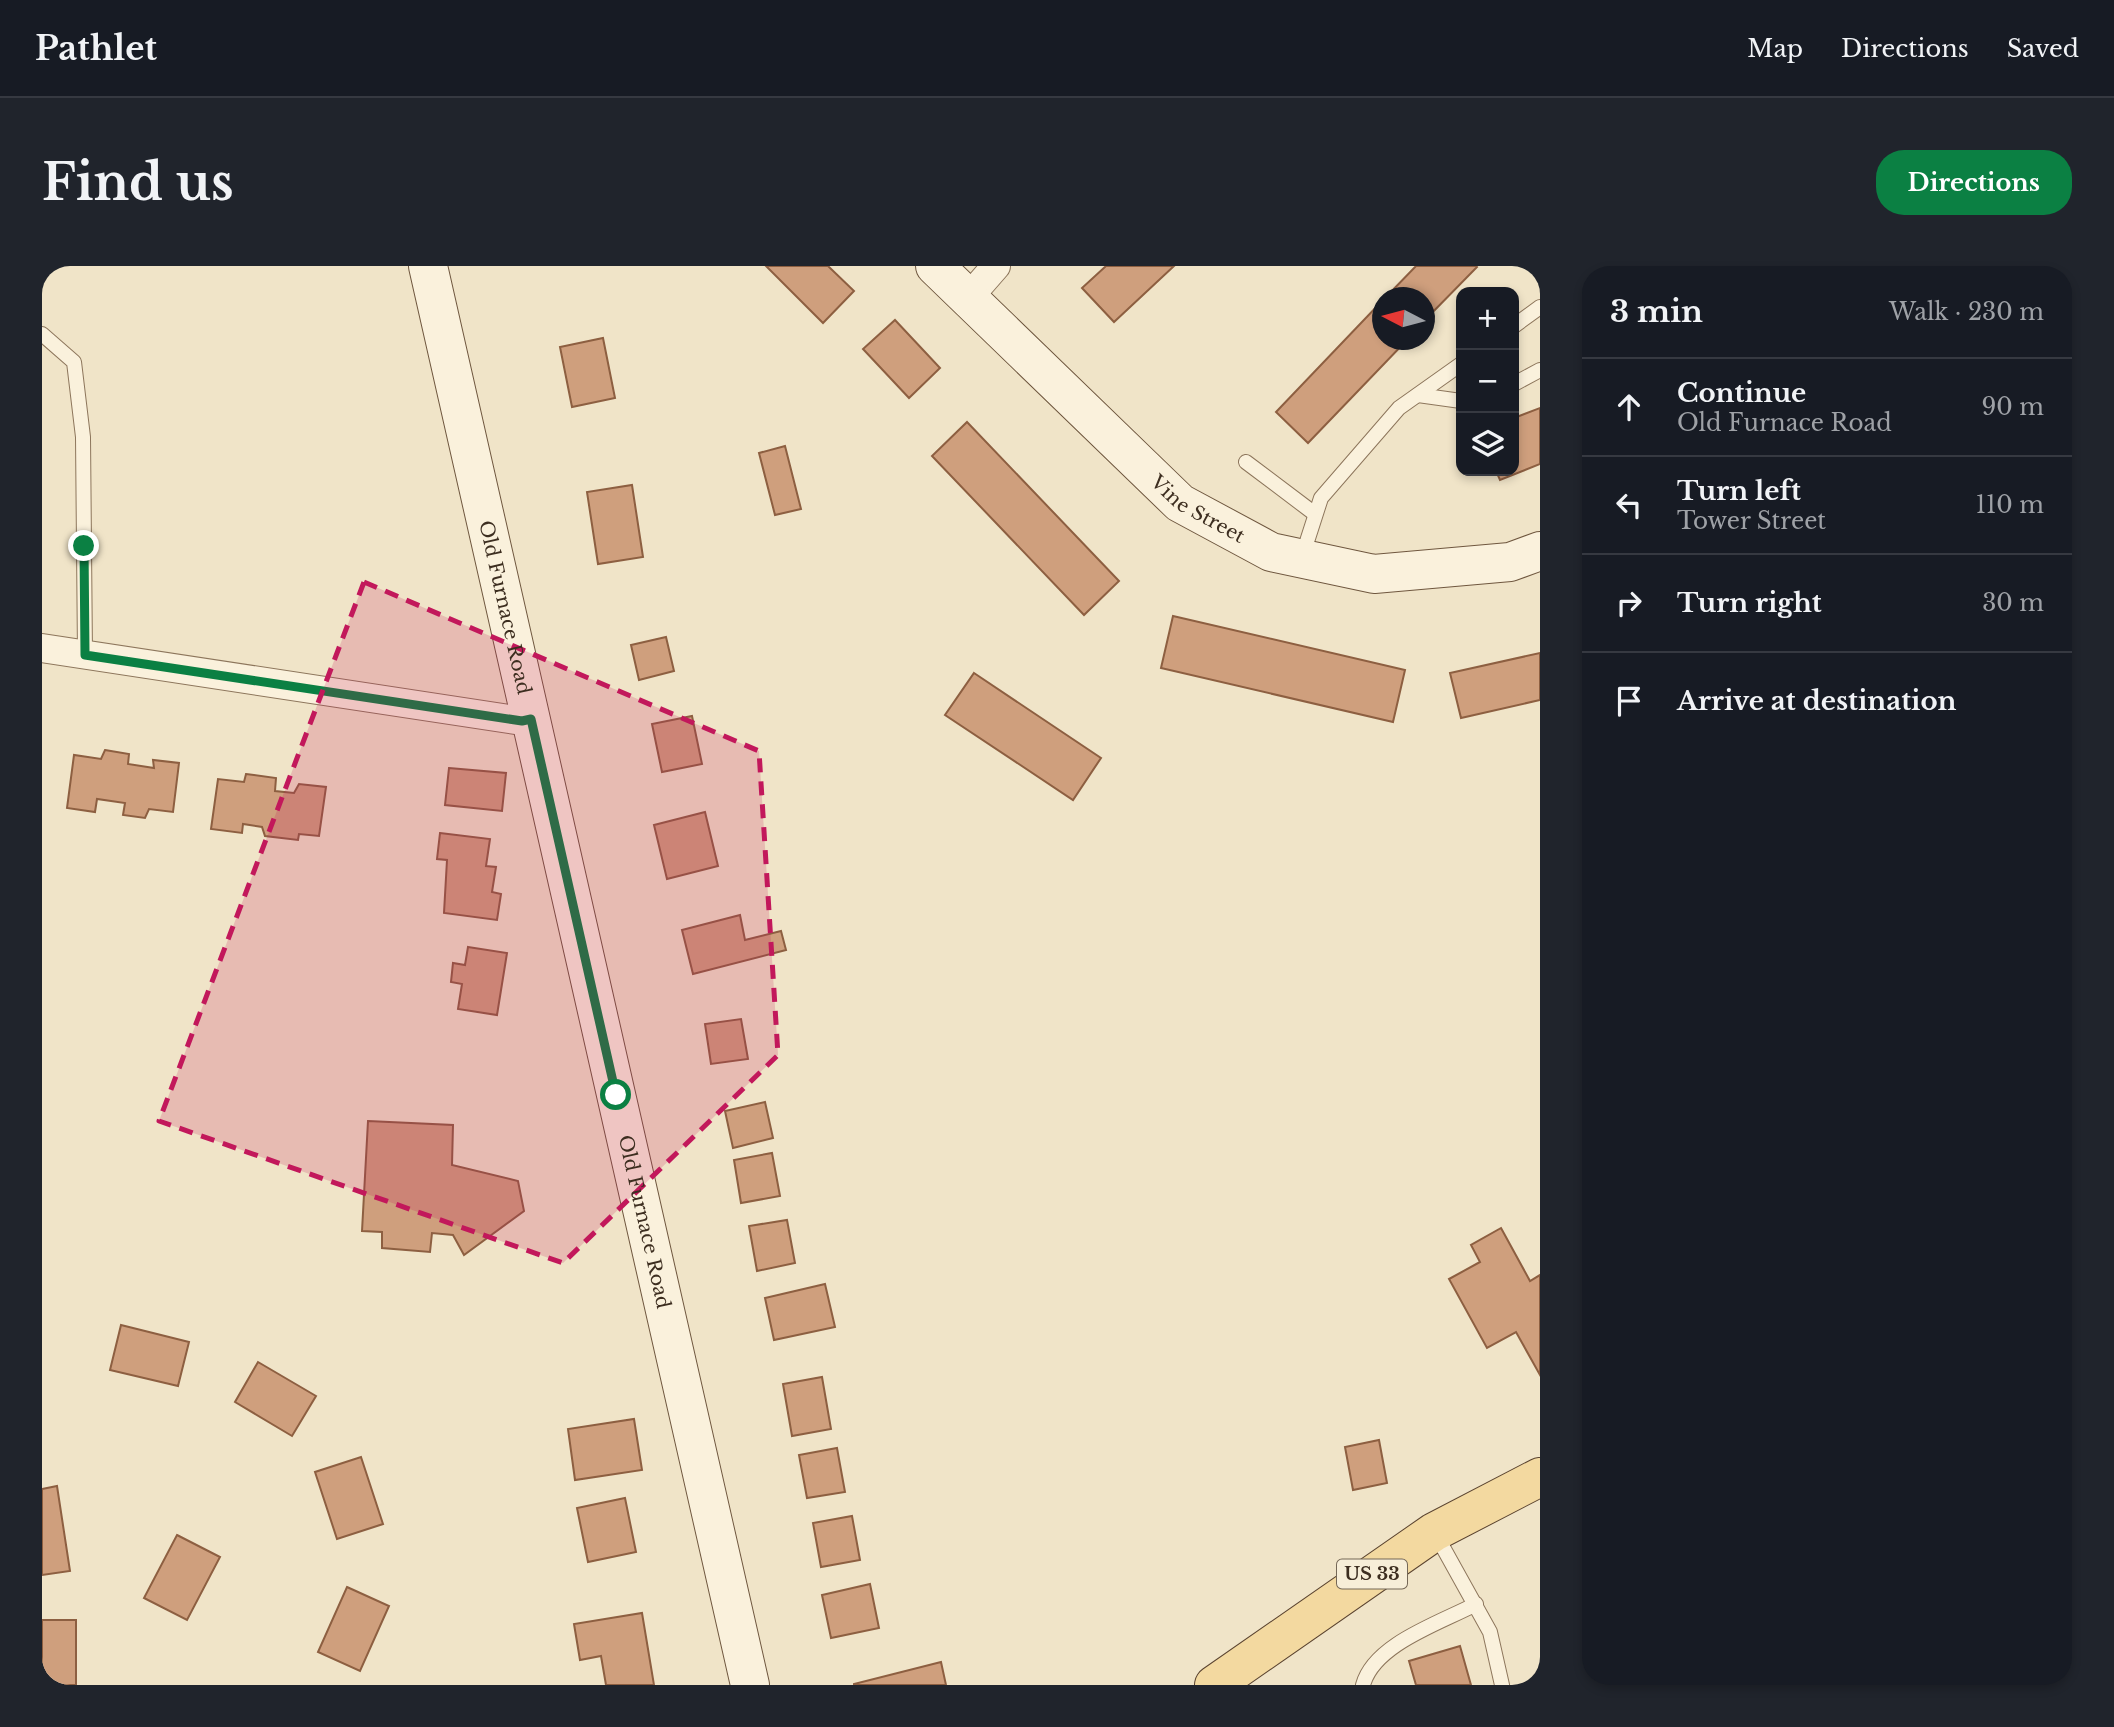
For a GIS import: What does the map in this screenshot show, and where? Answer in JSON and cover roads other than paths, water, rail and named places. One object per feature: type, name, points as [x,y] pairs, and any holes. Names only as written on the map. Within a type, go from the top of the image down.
[{"type":"main road","name":"US 33","points":[[1214,1685],[1434,1532],[1540,1477]]},
{"type":"street","name":"Old Furnace Road","points":[[428,266],[750,1685]]},
{"type":"street","name":"Vine Street","points":[[935,266],[1180,503],[1271,552],[1374,574],[1510,562],[1540,551]]},
{"type":"street","points":[[969,297],[996,266]]},
{"type":"street","points":[[42,648],[522,721],[531,719]]},
{"type":"lane","points":[[1519,323],[1538,313]]},
{"type":"lane","points":[[42,334],[74,362],[83,437],[85,655]]},
{"type":"lane","points":[[1301,559],[1321,498],[1329,488],[1399,408],[1456,368]]},
{"type":"lane","points":[[1519,381],[1540,370]]},
{"type":"lane","points":[[1418,395],[1456,400]]},
{"type":"lane","points":[[1247,461],[1315,514]]},
{"type":"lane","points":[[1434,1532],[1490,1632],[1502,1685]]},
{"type":"lane","points":[[1363,1685],[1366,1672],[1378,1656],[1476,1604]]}]
